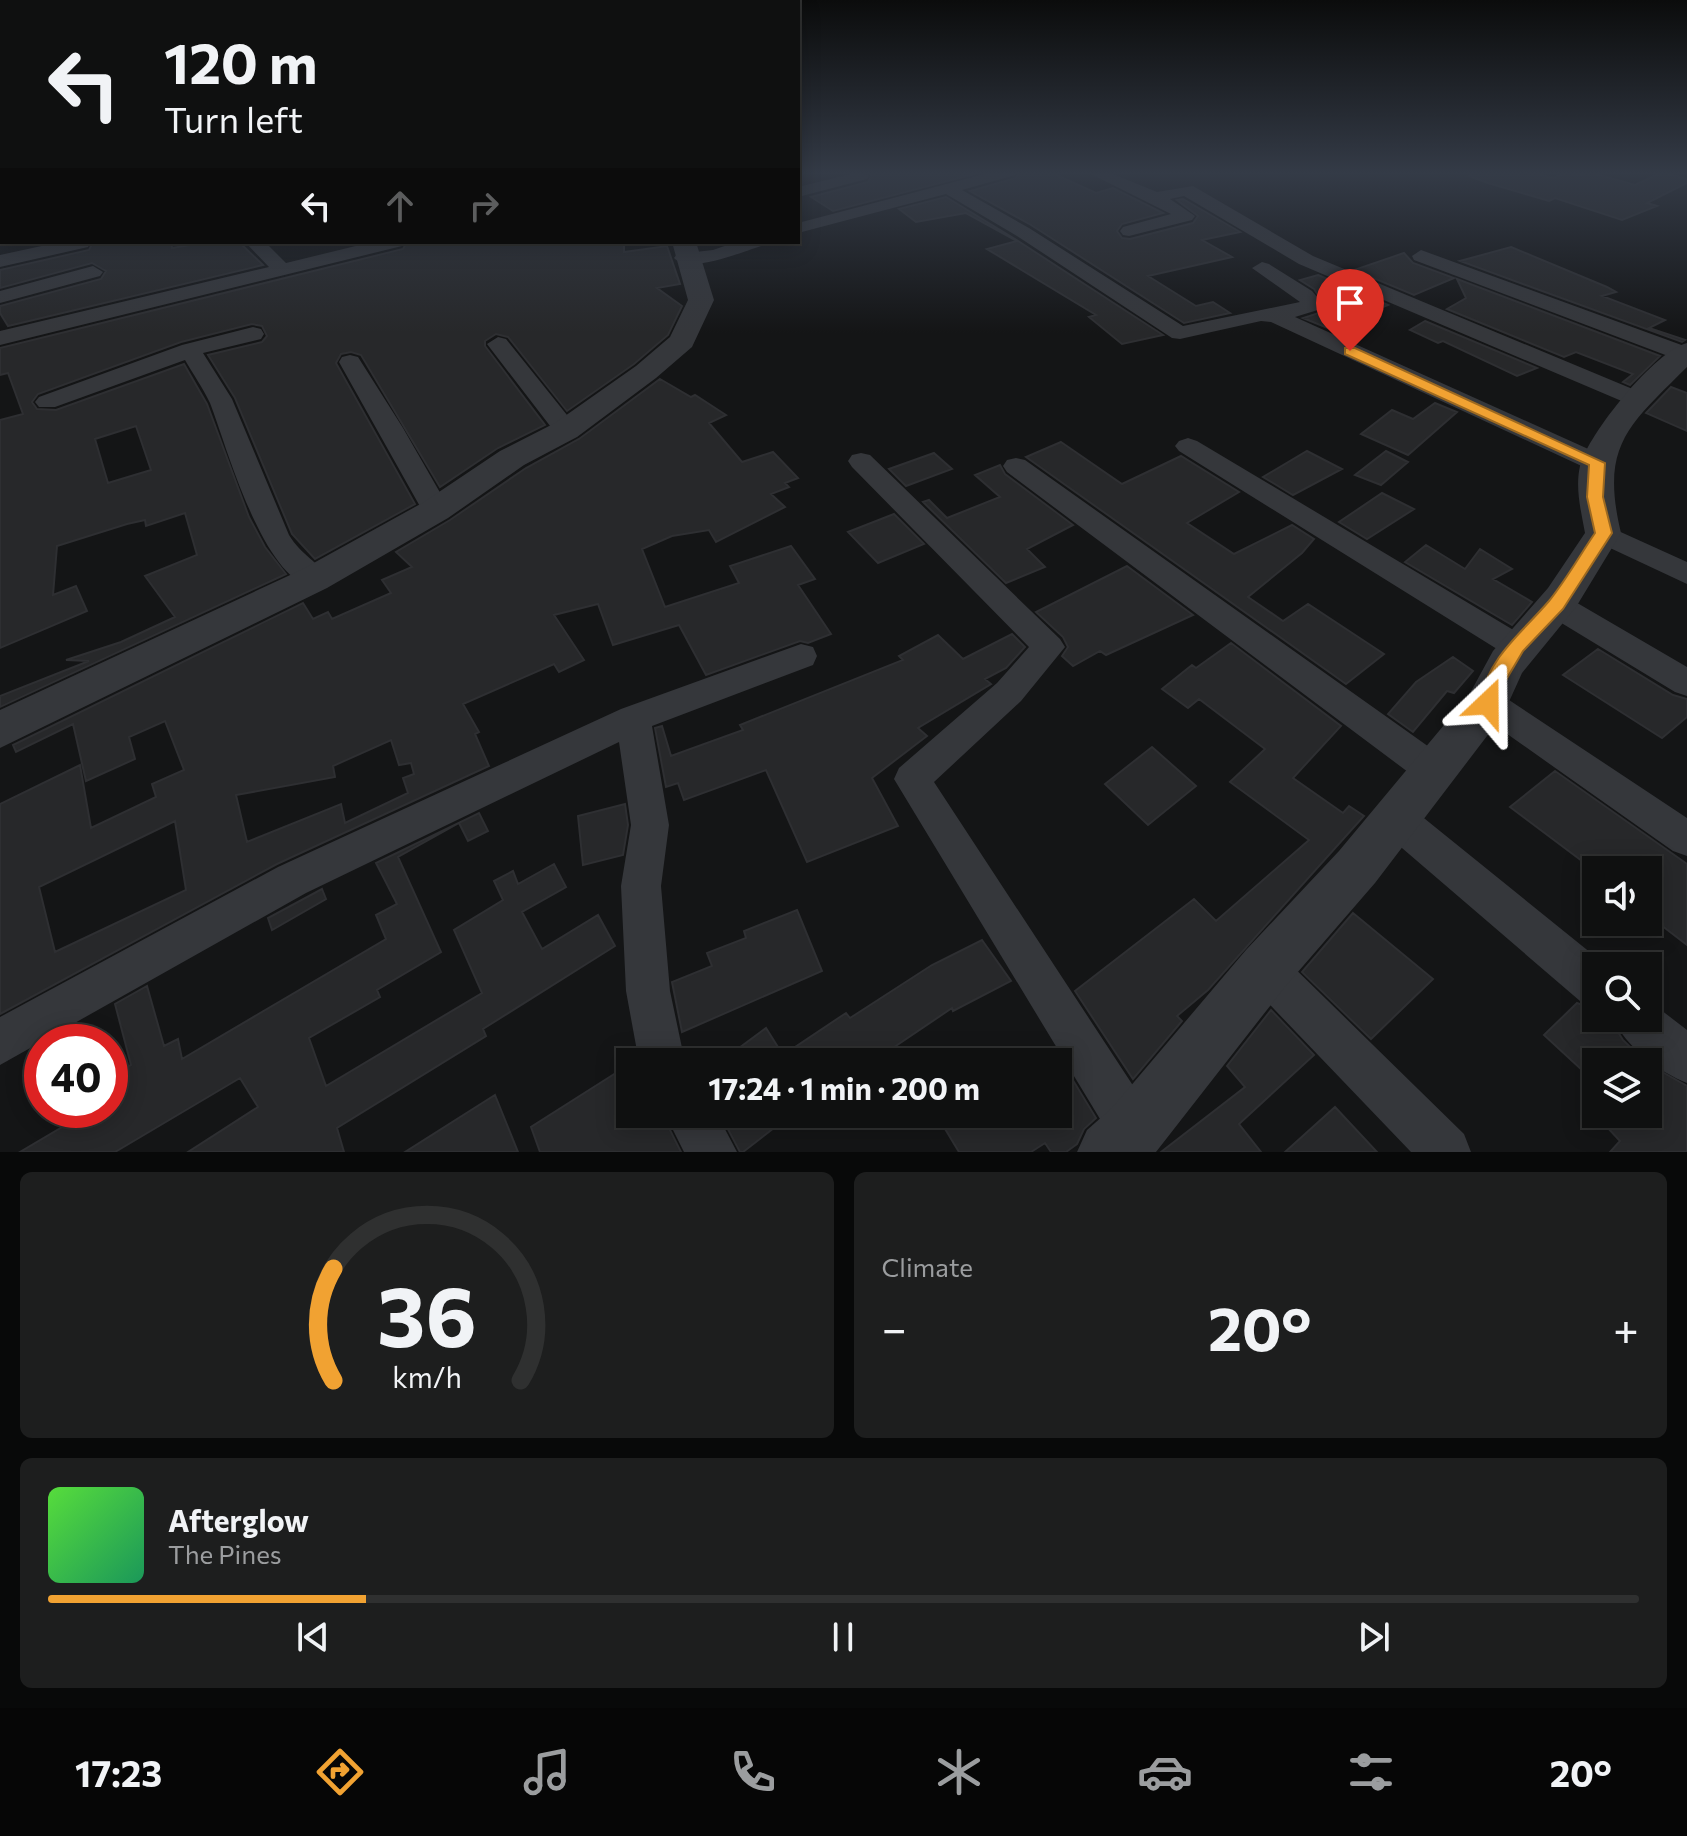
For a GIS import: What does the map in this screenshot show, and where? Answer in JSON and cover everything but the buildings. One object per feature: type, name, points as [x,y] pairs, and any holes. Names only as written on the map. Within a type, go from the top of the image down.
[{"type":"street","points":[[1012,226],[1180,333],[1261,315],[1275,316],[1314,305],[1305,295],[1262,268],[1306,260]]},
{"type":"street","points":[[1129,231],[1149,226]]},
{"type":"street","points":[[1248,226],[1306,260],[1639,400]]},
{"type":"street","points":[[0,261],[72,244]]},
{"type":"street","points":[[82,244],[100,291]]},
{"type":"street","points":[[256,244],[283,270]]},
{"type":"street","points":[[0,297],[100,291],[283,270],[387,244]]},
{"type":"street","points":[[684,250],[715,255],[748,244]]},
{"type":"street","points":[[0,730],[314,579],[436,510],[512,458],[566,430],[646,372],[682,341],[701,300],[684,250]]},
{"type":"street","points":[[861,461],[1049,647],[1009,692],[912,779],[1118,1146],[1488,703],[1493,685],[1516,646],[1556,605],[1603,533],[1595,497],[1597,463],[1607,440],[1639,400],[1686,352],[1421,256]]},
{"type":"street","points":[[0,338],[100,291]]},
{"type":"street","points":[[1275,316],[1597,463]]},
{"type":"street","points":[[47,402],[190,350],[253,334]]},
{"type":"street","points":[[498,344],[566,430]]},
{"type":"street","points":[[190,350],[220,399],[275,535],[288,558],[314,579]]},
{"type":"street","points":[[350,362],[436,510]]},
{"type":"street","points":[[1188,446],[1516,646]]},
{"type":"street","points":[[1016,466],[1433,770]]},
{"type":"street","points":[[1603,533],[1687,574]]},
{"type":"street","points":[[1556,605],[1687,683]]},
{"type":"street","points":[[0,1042],[292,880],[633,719],[801,656]]},
{"type":"street","points":[[1488,703],[1687,839]]},
{"type":"street","points":[[633,719],[650,825],[641,886],[648,991],[659,1048]]},
{"type":"street","points":[[1395,818],[1582,973]]},
{"type":"street","points":[[1265,969],[1446,1152]]},
{"type":"street","points":[[1653,1032],[1687,1060]]},
{"type":"street","points":[[697,1128],[712,1152]]},
{"type":"route","points":[[1350,351],[1597,463],[1595,497],[1603,533],[1556,605],[1516,646],[1493,685],[1488,703]]}]
